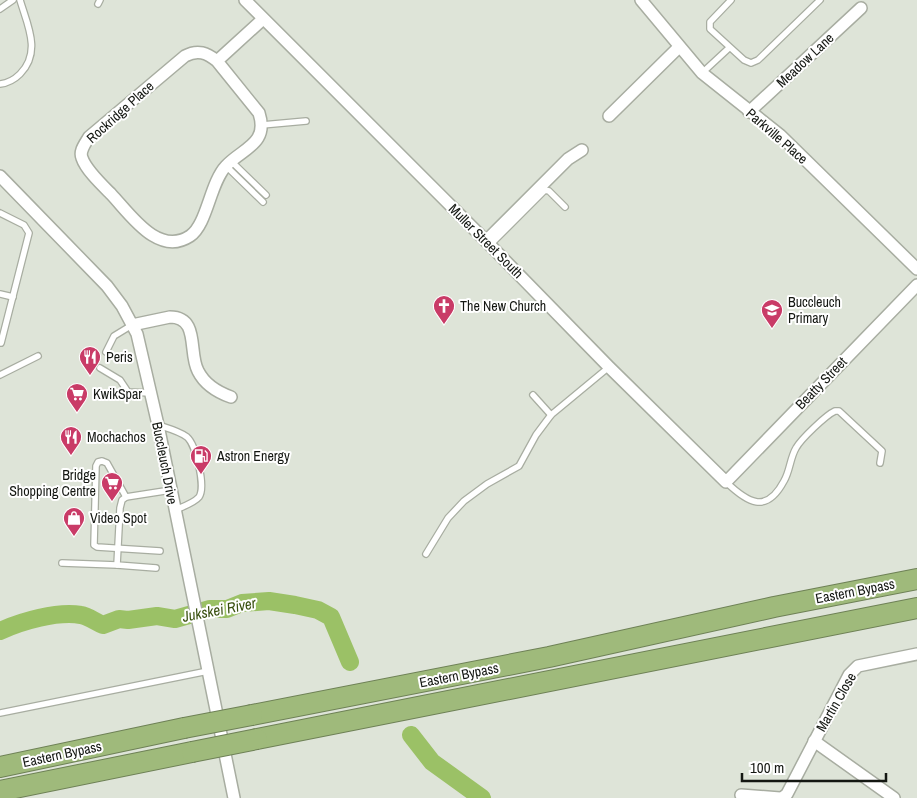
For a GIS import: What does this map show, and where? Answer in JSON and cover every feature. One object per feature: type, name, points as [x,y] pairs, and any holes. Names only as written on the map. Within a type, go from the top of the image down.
[{"type":"highway","name":"Eastern Bypass","points":[[0,767],[252,714],[549,657],[774,607],[917,579]]},
{"type":"highway","name":"Eastern Bypass","points":[[0,791],[917,608]]},
{"type":"street","name":"Muller Street South","points":[[245,0],[609,367],[726,482]]},
{"type":"street","name":"Parkville Place","points":[[641,0],[702,73],[780,135],[917,269]]},
{"type":"street","name":"Meadow Lane","points":[[749,112],[861,8]]},
{"type":"street","points":[[218,62],[263,19]]},
{"type":"street","points":[[609,116],[679,47]]},
{"type":"street","name":"Rockridge Place","points":[[192,52],[209,54],[218,62],[255,107],[259,113],[262,125],[261,132],[254,143],[228,163],[218,176],[202,220],[195,232],[181,240],[170,242],[142,228],[101,183],[82,157],[82,148],[89,137],[192,52]]},
{"type":"street","points":[[488,243],[568,159],[582,150]]},
{"type":"street","name":"Buccleuch Drive","points":[[0,176],[107,286],[122,306],[137,334],[158,425],[234,798]]},
{"type":"street","name":"Beatty Street","points":[[726,482],[917,285]]},
{"type":"street","points":[[132,325],[170,317],[185,320],[190,331],[196,369],[217,392],[232,397]]},
{"type":"street","name":"Martin Close","points":[[741,795],[783,798],[849,675],[856,667],[917,654]]},
{"type":"street","points":[[814,741],[894,798]]},
{"type":"lane","points":[[0,9],[14,0]]},
{"type":"lane","points":[[0,84],[12,81],[22,72],[32,54],[30,33],[20,0]]},
{"type":"lane","points":[[731,0],[715,15],[709,25],[714,34],[729,48],[751,63],[756,61],[820,0]]},
{"type":"lane","points":[[702,73],[729,48]]},
{"type":"lane","points":[[262,125],[306,120]]},
{"type":"lane","points":[[228,163],[266,195]]},
{"type":"lane","points":[[228,163],[263,202]]},
{"type":"lane","points":[[488,243],[545,190],[565,207]]},
{"type":"lane","points":[[0,213],[24,225],[29,232],[1,343]]},
{"type":"lane","points":[[0,294],[12,297]]},
{"type":"lane","points":[[106,352],[114,336],[132,325]]},
{"type":"lane","points":[[0,375],[38,356]]},
{"type":"lane","points":[[426,554],[448,518],[464,501],[487,484],[519,466],[536,435],[551,415],[609,367]]},
{"type":"lane","points":[[100,368],[120,380],[128,392],[151,393]]},
{"type":"lane","points":[[532,395],[551,415]]},
{"type":"lane","points":[[726,482],[752,502],[760,503],[772,496],[784,482],[800,442],[835,411],[839,411],[882,451],[880,463]]},
{"type":"lane","points":[[158,425],[181,434],[190,441],[199,469],[202,488],[200,494],[197,499],[175,510]]},
{"type":"lane","points":[[126,497],[107,463],[98,462],[96,466],[94,545],[97,547],[160,550]]},
{"type":"lane","points":[[117,565],[122,500],[126,497],[171,490]]},
{"type":"lane","points":[[62,563],[156,568]]},
{"type":"lane","points":[[0,714],[208,671]]},
{"type":"waterway","name":"Jukskei River","points":[[0,631],[29,620],[61,614],[84,616],[103,625],[119,619],[128,620],[157,616],[175,619],[210,609],[227,609],[242,603],[269,601],[318,610],[331,617],[350,662]]},
{"type":"waterway","name":"Jukskei River","points":[[411,735],[432,762],[482,798]]},
{"type":"place","name":"The New Church","points":[[444,325]]},
{"type":"place","name":"Buccleuch Primary","points":[[772,329]]},
{"type":"place","name":"Peris","points":[[90,376]]},
{"type":"place","name":"KwikSpar","points":[[77,413]]},
{"type":"place","name":"Mochachos","points":[[71,456]]},
{"type":"place","name":"Astron Energy","points":[[201,475]]},
{"type":"place","name":"Bridge Shopping Centre","points":[[112,502]]},
{"type":"place","name":"Video Spot","points":[[74,537]]}]
